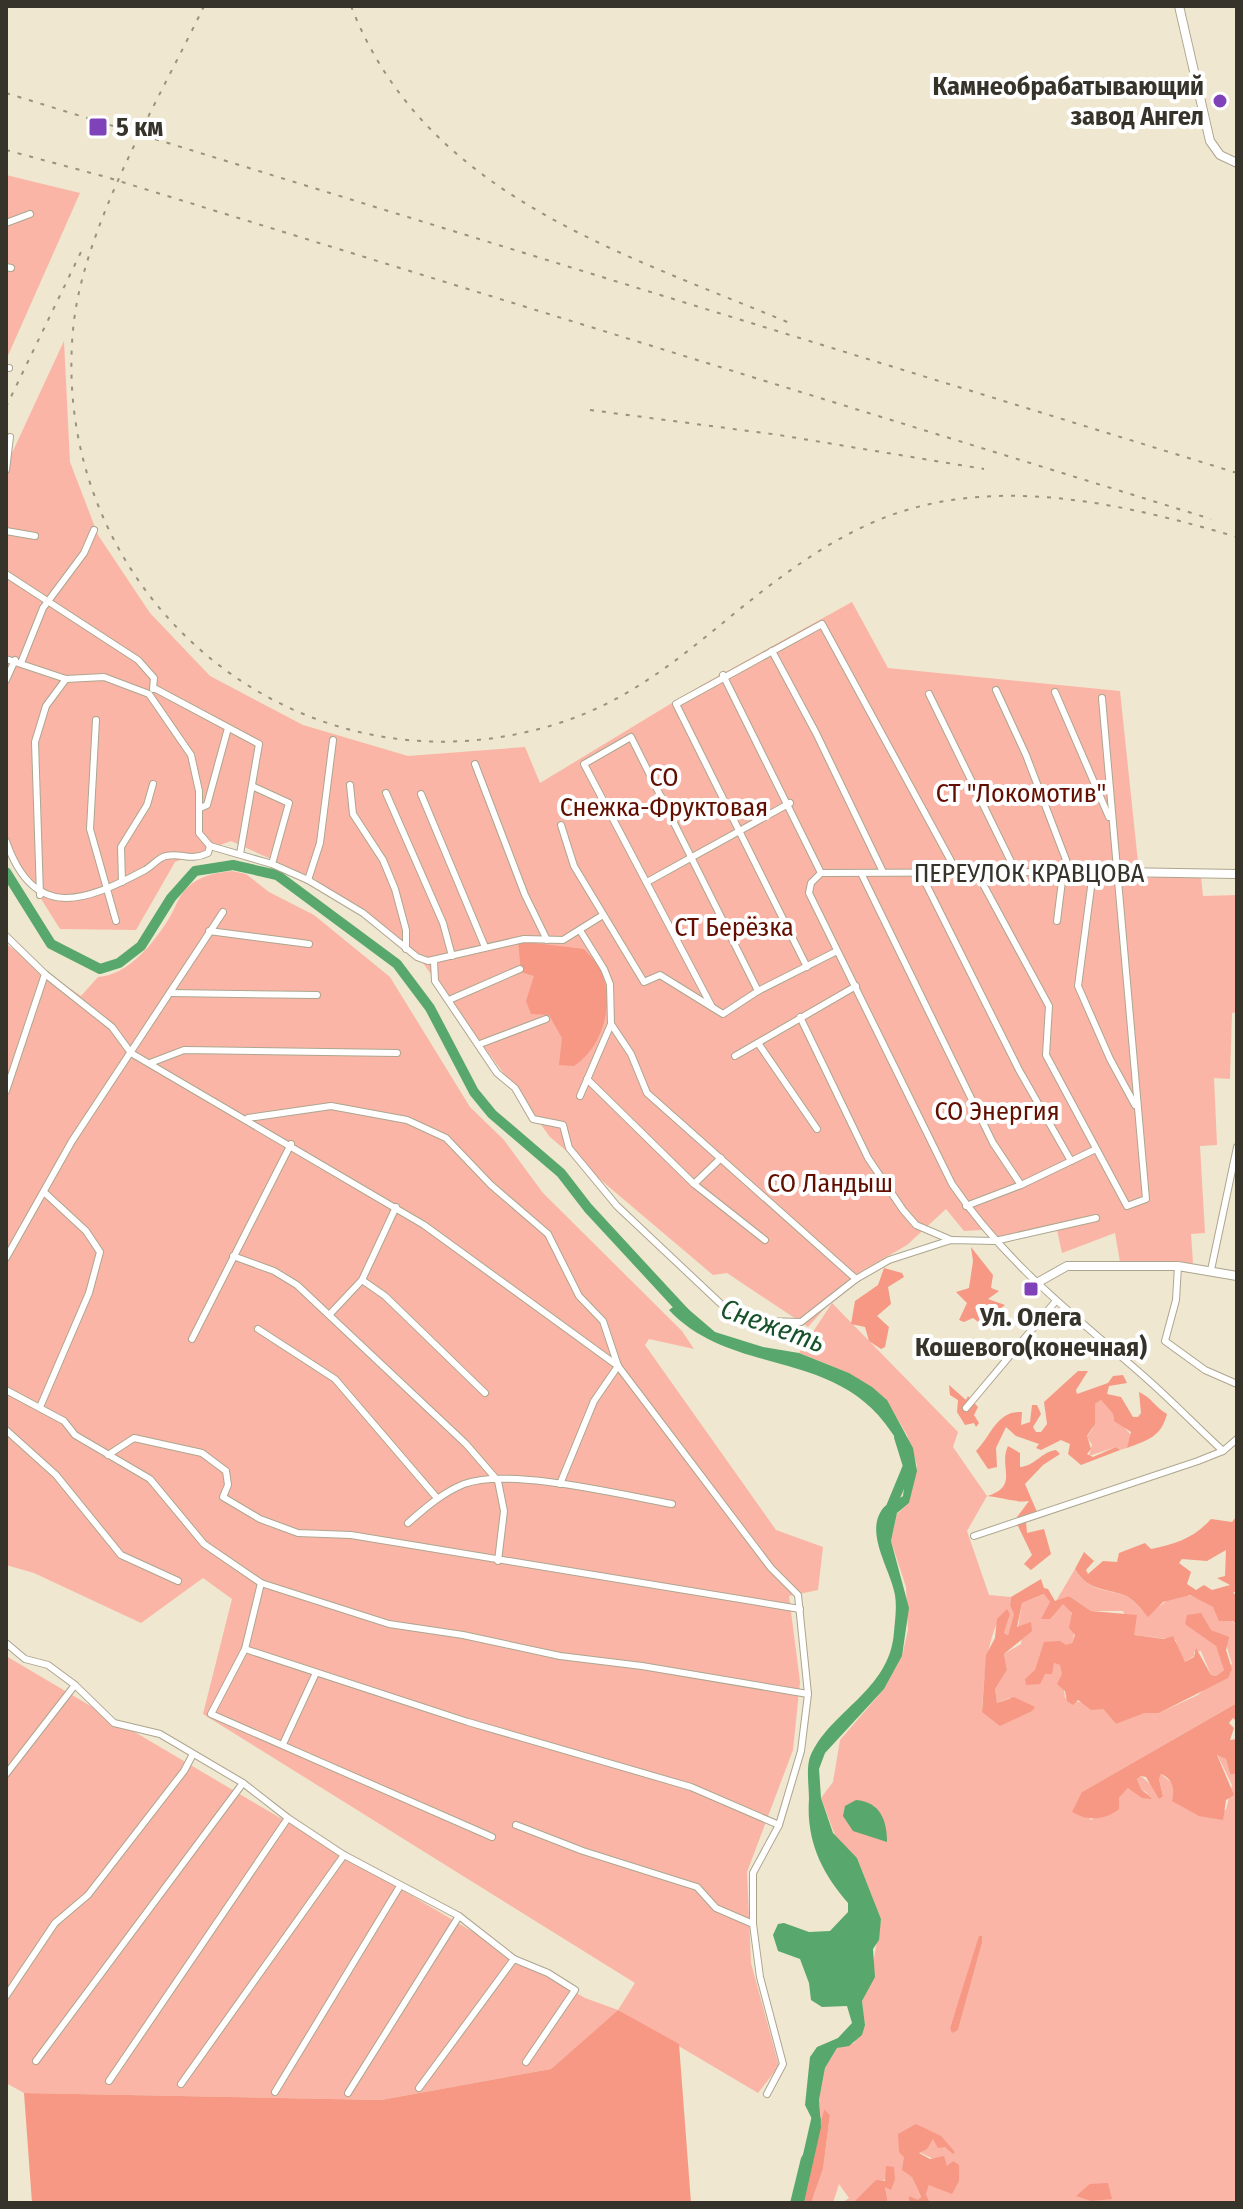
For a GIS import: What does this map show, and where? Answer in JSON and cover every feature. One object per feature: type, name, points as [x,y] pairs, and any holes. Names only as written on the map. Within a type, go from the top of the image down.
[{"type":"street","points":[[1179,6],[1210,141],[1220,155],[1237,163]]},
{"type":"street","points":[[7,222],[30,214]]},
{"type":"street","points":[[6,470],[10,437]]},
{"type":"street","points":[[6,680],[48,602],[84,553],[94,530]]},
{"type":"street","points":[[6,531],[35,536]]},
{"type":"street","points":[[7,577],[138,660],[154,678],[151,691],[191,755],[200,808],[199,833],[210,846],[272,864],[308,880],[363,913],[417,957],[434,961],[524,939],[563,940],[581,932],[603,915]]},
{"type":"street","points":[[807,967],[676,704],[723,675],[822,624],[957,872]]},
{"type":"street","points":[[772,651],[816,733],[883,872]]},
{"type":"street","points":[[6,659],[66,679],[104,677],[151,691],[259,744],[240,854]]},
{"type":"street","points":[[723,675],[790,803],[821,873],[811,883],[809,893],[952,1184],[966,1206],[1035,1284],[1148,1380],[1223,1451]]},
{"type":"street","points":[[40,895],[35,742],[46,706],[66,679]]},
{"type":"street","points":[[996,690],[1026,755],[1071,873]]},
{"type":"street","points":[[1055,692],[1113,824]]},
{"type":"street","points":[[929,694],[1016,872]]},
{"type":"street","points":[[977,873],[1049,1006],[1046,1055],[1127,1206],[1146,1199],[1102,698]]},
{"type":"street","points":[[96,720],[90,829],[116,921]]},
{"type":"street","points":[[200,808],[207,805],[228,728]]},
{"type":"street","points":[[712,1007],[584,764],[631,737],[758,991]]},
{"type":"street","points":[[308,880],[320,843],[333,740]]},
{"type":"street","points":[[475,764],[517,875],[547,940]]},
{"type":"street","points":[[122,882],[121,847],[147,805],[153,784]]},
{"type":"street","points":[[350,785],[353,814],[383,860],[395,889],[406,930],[406,949]]},
{"type":"street","points":[[254,787],[289,803],[272,864]]},
{"type":"street","points":[[386,793],[443,923],[452,956]]},
{"type":"street","points":[[421,794],[485,947]]},
{"type":"street","points":[[647,882],[790,803]]},
{"type":"street","points":[[561,825],[574,866],[644,982],[660,975],[723,1014],[758,991],[837,951]]},
{"type":"street","points":[[6,841],[30,886],[40,895],[74,899],[122,882],[166,856],[195,859],[208,853],[210,846]]},
{"type":"street","points":[[1093,872],[1078,986],[1110,1059],[1137,1108]]},
{"type":"street","name":"ПЕРЕУЛОК КРАВЦОВА","points":[[821,873],[1237,874]]},
{"type":"street","points":[[861,873],[993,1143],[1021,1185]]},
{"type":"street","points":[[1057,921],[1063,873]]},
{"type":"street","points":[[921,874],[1019,1070],[1071,1161]]},
{"type":"street","points":[[6,1258],[72,1141],[223,912]]},
{"type":"street","points":[[209,931],[309,944]]},
{"type":"street","points":[[580,1096],[611,1024],[610,984],[581,932]]},
{"type":"street","points":[[6,936],[45,974],[112,1027],[131,1053],[248,1118],[396,1207],[482,1264],[618,1366],[771,1568],[798,1595],[808,1694],[801,1751],[779,1825],[753,1873],[753,1924],[760,1977],[783,2064],[767,2094]]},
{"type":"street","points":[[434,961],[435,981],[497,1073],[515,1088],[533,1119],[563,1125],[569,1148],[617,1206],[721,1304],[744,1317],[760,1321],[801,1322],[856,1279],[889,1260],[951,1240],[995,1241],[1096,1218]]},
{"type":"street","points":[[449,1000],[520,969]]},
{"type":"street","points":[[6,1091],[45,974]]},
{"type":"street","points":[[735,1056],[856,986]]},
{"type":"street","points":[[170,993],[317,995]]},
{"type":"street","points":[[800,1017],[868,1158],[903,1210],[916,1225],[951,1240]]},
{"type":"street","points":[[480,1044],[546,1019]]},
{"type":"street","points":[[611,1024],[631,1054],[647,1093],[856,1279]]},
{"type":"street","points":[[758,1043],[817,1129]]},
{"type":"street","points":[[150,1063],[184,1050],[397,1053]]},
{"type":"street","points":[[587,1079],[694,1184],[765,1240]]},
{"type":"street","points":[[248,1118],[331,1106],[407,1120],[446,1138],[491,1185],[548,1234],[579,1296],[603,1321],[618,1366]]},
{"type":"street","points":[[192,1339],[291,1144]]},
{"type":"street","points":[[1211,1270],[1237,1147]]},
{"type":"street","points":[[966,1206],[1021,1185],[1096,1149]]},
{"type":"street","points":[[694,1184],[721,1158]]},
{"type":"street","points":[[40,1407],[89,1293],[100,1252],[86,1231],[45,1193]]},
{"type":"street","points":[[330,1314],[362,1280],[396,1207]]},
{"type":"street","points":[[233,1256],[274,1271],[297,1285],[466,1444],[498,1481],[504,1511],[498,1561]]},
{"type":"street","points":[[1035,1284],[1067,1266],[1178,1266],[1237,1276]]},
{"type":"street","points":[[1178,1266],[1176,1300],[1165,1341],[1205,1370],[1237,1384]]},
{"type":"street","points":[[362,1280],[385,1296],[485,1393]]},
{"type":"street","points":[[966,1408],[1055,1302]]},
{"type":"street","points":[[258,1329],[335,1379],[437,1498]]},
{"type":"street","points":[[560,1484],[594,1401],[618,1366]]},
{"type":"street","points":[[6,1390],[64,1421],[75,1435],[150,1479],[204,1544],[261,1583],[389,1624],[505,1643],[560,1656],[688,1673],[808,1694]]},
{"type":"street","points":[[6,1430],[47,1465],[121,1555],[178,1581]]},
{"type":"street","points":[[108,1455],[134,1438],[166,1442],[202,1453],[226,1471],[228,1485],[223,1497],[260,1519],[298,1533],[351,1535],[800,1609]]},
{"type":"street","points":[[974,1536],[1223,1451],[1237,1439]]},
{"type":"street","points":[[408,1523],[437,1498],[466,1483],[503,1478],[560,1484],[672,1504]]},
{"type":"street","points":[[261,1583],[245,1649],[211,1714],[492,1837]]},
{"type":"street","points":[[6,1643],[25,1659],[48,1665],[75,1685],[114,1723],[160,1734],[192,1756],[243,1783],[344,1855],[459,1916],[514,1959],[548,1973],[575,1990],[526,2062]]},
{"type":"street","points":[[245,1649],[315,1675],[691,1787],[779,1825]]},
{"type":"street","points":[[283,1744],[315,1675]]},
{"type":"street","points":[[6,1774],[75,1685]]},
{"type":"street","points":[[6,1996],[55,1923],[88,1895],[184,1771],[192,1756]]},
{"type":"street","points":[[36,2061],[243,1783]]},
{"type":"street","points":[[109,2081],[288,1818]]},
{"type":"street","points":[[516,1825],[583,1851],[697,1887],[716,1908],[753,1924]]},
{"type":"street","points":[[181,2084],[344,1855]]},
{"type":"street","points":[[275,2092],[400,1886]]},
{"type":"street","points":[[348,2093],[459,1916]]},
{"type":"street","points":[[419,2088],[514,1959]]},
{"type":"green space","points":[[6,175],[80,193],[6,360]]},
{"type":"green space","points":[[64,341],[70,462],[98,535],[150,613],[210,676],[303,725],[408,756],[525,747],[540,783],[700,686],[852,602],[888,668],[1120,691],[1138,862],[1136,878],[1201,876],[1203,896],[1237,895],[1237,1012],[1232,1013],[1230,1079],[1214,1078],[1217,1145],[1200,1146],[1205,1233],[1191,1234],[1193,1263],[1120,1262],[1115,1233],[1062,1253],[1057,1230],[999,1239],[985,1226],[981,1230],[964,1231],[946,1209],[907,1245],[855,1275],[808,1327],[727,1273],[713,1275],[550,1137],[420,959],[315,879],[231,841],[175,862],[136,930],[60,929],[6,843],[6,466]]},
{"type":"green space","points":[[232,871],[246,874],[269,892],[314,915],[390,977],[470,1107],[504,1140],[543,1193],[682,1331],[694,1349],[649,1339],[645,1345],[776,1530],[823,1547],[818,1590],[789,1596],[800,1682],[793,1750],[747,1872],[751,1963],[779,2066],[758,2093],[618,2010],[635,1983],[203,1714],[232,1599],[203,1578],[141,1623],[34,1573],[6,1565],[6,944],[81,996],[98,977],[119,971],[139,957],[162,929],[181,895],[192,884],[208,875]]},
{"type":"green space","points":[[832,1303],[958,1432],[953,1447],[987,1496],[967,1531],[989,1595],[1011,1597],[1010,1606],[1014,1614],[1008,1635],[1004,1633],[1010,1614],[1007,1610],[1000,1618],[990,1643],[982,1712],[1032,1711],[1022,1702],[1009,1698],[997,1703],[995,1689],[1007,1670],[1004,1654],[1021,1644],[1023,1627],[1018,1627],[1022,1603],[1045,1594],[1050,1602],[1068,1605],[1074,1629],[1072,1643],[1066,1646],[1048,1642],[1045,1674],[1054,1663],[1061,1665],[1065,1698],[1103,1709],[1116,1724],[1145,1713],[1159,1713],[1198,1695],[1232,1664],[1224,1637],[1211,1630],[1224,1670],[1216,1676],[1211,1675],[1201,1651],[1194,1652],[1194,1656],[1185,1662],[1177,1650],[1176,1640],[1134,1635],[1123,1611],[1091,1611],[1069,1596],[1056,1601],[1075,1569],[1090,1585],[1127,1597],[1148,1616],[1171,1598],[1186,1595],[1211,1606],[1237,1626],[1237,1703],[1082,1792],[1090,1820],[1104,1815],[1128,1788],[1149,1794],[1141,1789],[1137,1779],[1141,1776],[1163,1795],[1159,1779],[1161,1774],[1172,1783],[1175,1791],[1226,1810],[1232,1785],[1217,1754],[1226,1759],[1230,1774],[1237,1774],[1237,2203],[930,2203],[926,2194],[929,2185],[959,2181],[953,2161],[948,2166],[919,2152],[933,2139],[955,2152],[916,2124],[904,2157],[921,2198],[919,2200],[888,2203],[885,2187],[891,2189],[895,2180],[892,2174],[853,2203],[842,2203],[849,2198],[839,2184],[833,2203],[811,2203],[823,2169],[830,2115],[824,2109],[821,2127],[819,2100],[825,2068],[837,2048],[854,2043],[865,2025],[862,2001],[869,1986],[881,1919],[857,1858],[836,1838],[821,1798],[833,1782],[840,1740],[884,1689],[902,1656],[908,1630],[906,1587],[891,1541],[897,1514],[909,1503],[917,1465],[907,1435],[885,1398],[849,1373],[799,1353]],"holes":[[[982,1936],[958,2030],[950,2027]]]},
{"type":"green space","points":[[1101,1400],[1113,1414],[1114,1421],[1132,1436],[1127,1448],[1120,1450],[1116,1447],[1089,1456],[1092,1445],[1087,1437],[1093,1428],[1095,1404]]},
{"type":"green space","points":[[6,1656],[585,1998],[618,2010],[551,2069],[381,2100],[24,2093],[6,2083]]},
{"type":"shaded area","points":[[518,941],[584,949],[600,969],[607,995],[604,1023],[593,1047],[574,1066],[559,1065],[562,1038],[549,1015],[531,1014],[526,1001],[534,976],[521,972]]},
{"type":"shaded area","points":[[971,1247],[993,1275],[991,1288],[999,1291],[988,1299],[1005,1305],[981,1324],[973,1318],[964,1322],[959,1320],[967,1303],[956,1292],[969,1288],[973,1261]]},
{"type":"shaded area","points":[[884,1268],[902,1273],[904,1277],[888,1287],[891,1304],[877,1316],[889,1327],[885,1347],[881,1349],[869,1341],[865,1327],[851,1324],[855,1301],[878,1285]]},
{"type":"shaded area","points":[[680,1302],[715,1332],[763,1347],[799,1353],[849,1373],[872,1387],[887,1400],[913,1448],[917,1471],[909,1503],[897,1513],[891,1541],[909,1608],[902,1656],[884,1689],[825,1753],[819,1769],[821,1798],[833,1833],[857,1858],[881,1919],[879,1940],[873,1949],[875,1977],[862,2001],[865,2025],[862,2035],[849,2046],[837,2048],[825,2068],[819,2100],[821,2127],[804,2203],[790,2203],[801,2158],[813,2137],[812,2119],[805,2105],[810,2057],[817,2047],[838,2038],[852,2023],[847,2006],[822,2007],[811,2000],[809,1983],[800,1959],[778,1951],[773,1935],[778,1924],[784,1923],[809,1932],[830,1931],[848,1912],[848,1903],[823,1868],[813,1842],[808,1767],[819,1741],[871,1685],[890,1652],[896,1600],[876,1533],[884,1507],[903,1496],[906,1460],[899,1443],[869,1406],[843,1387],[814,1374],[723,1346],[695,1331],[669,1310]]},
{"type":"shaded area","points":[[1078,1371],[1088,1371],[1076,1390],[1077,1394],[1108,1383],[1113,1376],[1123,1375],[1127,1383],[1109,1386],[1107,1394],[1121,1397],[1133,1417],[1138,1417],[1141,1413],[1139,1392],[1143,1394],[1167,1414],[1161,1428],[1147,1440],[1127,1448],[1131,1432],[1114,1421],[1113,1414],[1101,1400],[1095,1404],[1095,1424],[1087,1436],[1091,1449],[1087,1454],[1093,1457],[1116,1447],[1120,1450],[1081,1465],[1068,1454],[1070,1444],[1061,1440],[1041,1450],[1036,1448],[1039,1444],[1016,1436],[1006,1427],[996,1448],[997,1467],[988,1469],[976,1451],[995,1425],[1013,1412],[1022,1412],[1021,1425],[1030,1422],[1032,1405],[1037,1405],[1041,1414],[1033,1427],[1036,1432],[1041,1432],[1047,1424],[1044,1402]]},
{"type":"shaded area","points":[[949,1385],[966,1400],[968,1396],[978,1407],[974,1415],[979,1423],[976,1427],[974,1423],[965,1425],[957,1412],[958,1400],[950,1395]]},
{"type":"shaded area","points":[[1008,1446],[1020,1453],[1020,1467],[1051,1451],[1056,1450],[1060,1454],[1043,1465],[1025,1484],[1037,1512],[1026,1522],[1027,1533],[1044,1529],[1051,1554],[1031,1570],[1024,1564],[1032,1555],[1017,1524],[1017,1517],[1029,1501],[987,1496],[997,1492],[1006,1481]]},
{"type":"shaded area","points":[[1237,1516],[1237,1590],[1233,1593],[1237,1595],[1237,1626],[1233,1621],[1219,1621],[1213,1607],[1190,1595],[1163,1602],[1148,1617],[1127,1597],[1090,1585],[1075,1569],[1084,1552],[1094,1561],[1086,1570],[1088,1574],[1103,1561],[1117,1562],[1119,1553],[1145,1543],[1151,1549],[1184,1539],[1211,1519],[1232,1522]],"holes":[[[1226,1550],[1225,1576],[1217,1578],[1230,1585],[1212,1590],[1204,1585],[1196,1590],[1187,1584],[1191,1572],[1179,1563],[1182,1559],[1207,1561]]]},
{"type":"shaded area","points":[[1041,1579],[1055,1601],[1069,1596],[1091,1611],[1137,1615],[1134,1635],[1164,1639],[1173,1636],[1185,1662],[1194,1657],[1196,1648],[1211,1675],[1216,1676],[1224,1670],[1216,1646],[1185,1624],[1187,1615],[1201,1613],[1211,1630],[1229,1637],[1226,1650],[1232,1669],[1228,1678],[1159,1713],[1145,1713],[1116,1724],[1103,1709],[1091,1710],[1078,1700],[1073,1705],[1067,1701],[1065,1691],[1057,1684],[1062,1674],[1060,1665],[1054,1663],[1052,1674],[1045,1674],[1040,1684],[1026,1685],[1025,1679],[1035,1670],[1044,1642],[1060,1641],[1066,1645],[1072,1643],[1075,1635],[1069,1628],[1072,1613],[1063,1604],[1050,1619],[1041,1619],[1050,1602],[1044,1594],[1022,1603],[1017,1627],[1031,1622],[1032,1631],[1004,1654],[1007,1670],[995,1689],[997,1703],[1014,1697],[1035,1707],[1000,1726],[982,1712],[986,1655],[995,1638],[997,1619],[1007,1609],[1010,1614],[1004,1633],[1008,1635],[1014,1614],[1010,1606],[1011,1597]]},
{"type":"shaded area","points":[[1237,1703],[1237,1722],[1233,1718],[1229,1723],[1234,1728],[1230,1740],[1237,1739],[1237,1774],[1230,1774],[1226,1759],[1217,1755],[1234,1795],[1226,1800],[1223,1820],[1199,1816],[1172,1801],[1172,1785],[1161,1774],[1159,1779],[1163,1796],[1159,1799],[1146,1777],[1141,1776],[1137,1779],[1141,1789],[1152,1799],[1142,1798],[1128,1788],[1119,1798],[1119,1809],[1108,1816],[1091,1818],[1072,1812],[1082,1792]]},
{"type":"shaded area","points":[[856,1800],[876,1808],[886,1826],[887,1842],[853,1831],[843,1816],[845,1806]]},
{"type":"shaded area","points":[[979,1936],[982,1936],[982,1943],[958,2030],[952,2033],[950,2028]]},
{"type":"shaded area","points":[[618,2010],[679,2044],[691,2203],[32,2203],[24,2093],[381,2100],[551,2069]]},
{"type":"shaded area","points":[[824,2109],[830,2115],[823,2169],[811,2203],[804,2203]]},
{"type":"shaded area","points":[[916,2124],[941,2136],[955,2152],[953,2154],[945,2147],[938,2148],[933,2139],[927,2149],[919,2153],[930,2159],[944,2156],[947,2166],[953,2161],[959,2165],[959,2181],[952,2194],[929,2185],[926,2194],[930,2203],[909,2203],[909,2196],[918,2200],[921,2197],[912,2177],[902,2170],[904,2157],[899,2152],[898,2134]]},
{"type":"shaded area","points":[[886,2166],[894,2167],[895,2180],[891,2190],[885,2187],[888,2203],[853,2203],[876,2180],[885,2181]]},
{"type":"shaded area","points":[[1108,2183],[1112,2199],[1091,2201],[1076,2196],[1090,2184]]},
{"type":"waterway","name":"Снежеть","points":[[6,872],[51,944],[100,969],[119,963],[141,946],[171,898],[195,871],[233,865],[277,875],[397,964],[430,1008],[474,1092],[492,1114],[561,1173],[588,1208],[685,1313]]},
{"type":"waterway","name":"Снежеть","points":[[889,1512],[908,1466],[899,1437]]},
{"type":"waterway","name":"Снежеть","points":[[808,2155],[816,2120]]},
{"type":"railway","points":[[204,6],[125,165],[91,250],[79,291],[73,330],[76,422],[99,506],[140,582],[196,646],[265,695],[344,728],[431,741],[522,733],[554,725],[584,714],[637,687],[783,576],[832,543],[867,525],[912,509],[957,499],[1004,496],[1098,504],[1237,537]]},
{"type":"railway","points":[[351,6],[384,71],[427,126],[478,171],[535,209],[597,242],[792,324]]},
{"type":"railway","points":[[6,93],[1237,473]]},
{"type":"railway","points":[[6,150],[106,177],[1211,519]]},
{"type":"railway","points":[[6,407],[81,252]]},
{"type":"railway","points":[[590,410],[779,435],[984,469]]},
{"type":"place","name":"Камнеобрабатывающий завод Ангел","points":[[1220,101]]},
{"type":"place","name":"5 км","points":[[98,127]]},
{"type":"place","name":"Ул. Олега Кошевого(конечная)","points":[[1031,1289]]},
{"type":"park label","name":"СО Снежка-Фруктовая","points":[[664,792]]},
{"type":"park label","name":"СТ \"Локомотив\"","points":[[1021,793]]},
{"type":"park label","name":"СТ Берёзка","points":[[734,927]]},
{"type":"park label","name":"СО Энергия","points":[[997,1111]]},
{"type":"park label","name":"СО Ландыш","points":[[830,1183]]}]
